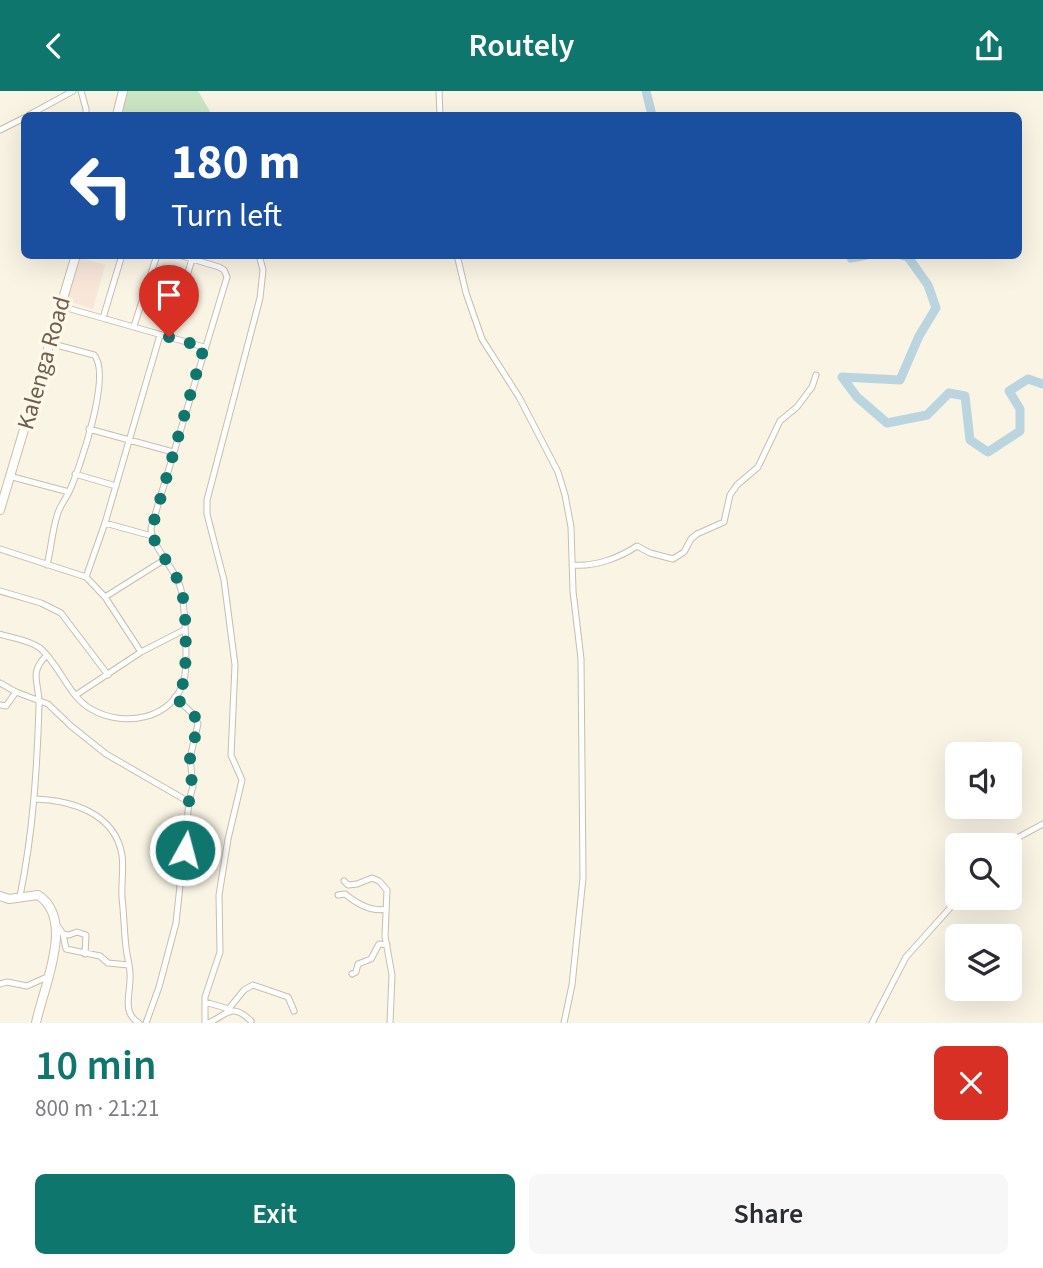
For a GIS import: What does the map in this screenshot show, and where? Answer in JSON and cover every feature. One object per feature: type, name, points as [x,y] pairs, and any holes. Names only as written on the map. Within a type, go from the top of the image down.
[{"type":"main road","points":[[118,112],[123,91]]},
{"type":"main road","name":"Kalenga Road","points":[[0,510],[75,259]]},
{"type":"main road","points":[[0,896],[9,899],[34,894],[42,897],[50,905],[57,925],[55,947],[36,1023]]},
{"type":"street","points":[[35,112],[73,91]]},
{"type":"street","points":[[80,91],[86,112]]},
{"type":"street","points":[[439,91],[440,112]]},
{"type":"street","points":[[45,112],[46,106]]},
{"type":"street","points":[[0,130],[21,120]]},
{"type":"street","points":[[103,318],[121,259]]},
{"type":"street","points":[[134,326],[156,259]]},
{"type":"street","points":[[0,634],[37,646],[83,704],[116,718],[148,718],[175,697],[184,682],[182,593],[167,558],[152,536],[153,523],[227,277],[224,270],[192,259],[169,337]]},
{"type":"street","points":[[260,259],[263,270],[260,298],[207,500],[207,513],[224,580],[235,665],[231,758],[242,779],[219,895],[220,952],[205,1002],[207,1023],[228,1010],[244,990],[253,985],[288,997],[294,1011]]},
{"type":"street","points":[[458,259],[482,339],[519,397],[558,472],[571,527],[581,659],[583,878],[572,985],[564,1023]]},
{"type":"street","points":[[60,306],[204,347]]},
{"type":"street","points":[[86,577],[105,523],[160,335]]},
{"type":"street","points":[[47,565],[58,512],[69,492],[98,393],[98,359],[94,355],[49,343]]},
{"type":"street","points":[[572,565],[582,566],[607,561],[637,546],[650,553],[673,559],[684,552],[697,534],[722,524],[730,495],[737,485],[758,467],[780,421],[797,407],[812,387],[816,375]]},
{"type":"street","points":[[89,429],[173,452]]},
{"type":"street","points":[[75,474],[116,486]]},
{"type":"street","points":[[9,476],[69,492]]},
{"type":"street","points":[[105,523],[152,536]]},
{"type":"street","points":[[0,549],[86,577],[105,597],[141,652]]},
{"type":"street","points":[[105,597],[167,558]]},
{"type":"street","points":[[0,591],[41,603],[61,613],[108,675]]},
{"type":"street","points":[[76,695],[141,652],[184,630]]},
{"type":"street","points":[[20,896],[29,853],[34,799],[40,701],[35,671],[46,656]]},
{"type":"street","points":[[0,683],[52,707],[106,754],[189,801]]},
{"type":"street","points":[[0,705],[6,706],[16,692]]},
{"type":"street","points":[[146,1023],[176,923],[192,786],[190,758],[198,724],[194,715],[175,697]]},
{"type":"street","points":[[34,799],[58,800],[94,813],[106,822],[122,853],[129,1013],[132,1019],[139,1023]]},
{"type":"street","points":[[1022,835],[1043,824]]},
{"type":"street","points":[[344,881],[352,885],[372,878],[387,890],[387,945],[392,975],[390,1023]]},
{"type":"street","points":[[338,895],[345,894],[376,910],[386,909]]},
{"type":"street","points":[[872,1023],[906,957],[948,910]]},
{"type":"street","points":[[57,925],[63,934],[65,948],[102,956],[108,963],[129,965]]},
{"type":"street","points":[[63,934],[77,932],[86,935],[85,954]]},
{"type":"street","points":[[352,974],[356,972],[358,964],[371,959],[379,944],[387,945]]},
{"type":"street","points":[[0,984],[7,982],[25,987],[47,977]]},
{"type":"street","points":[[205,1002],[241,1013],[251,1021]]},
{"type":"shaded area","points":[[75,259],[105,265],[93,309],[61,299]]},
{"type":"green space","points":[[128,91],[198,91],[210,112],[121,112]]},
{"type":"waterway","points":[[646,91],[651,112]]},
{"type":"waterway","points":[[909,259],[928,285],[936,308],[919,336],[900,380],[842,377],[857,397],[887,423],[927,415],[949,393],[965,396],[970,440],[988,452],[1020,431],[1020,409],[1009,391],[1028,379],[1043,384]]},
{"type":"route","points":[[169,337],[204,347],[152,528],[152,536],[177,576],[182,593],[185,673],[184,682],[175,697],[194,715],[198,724],[190,758],[192,786],[185,850]]}]
